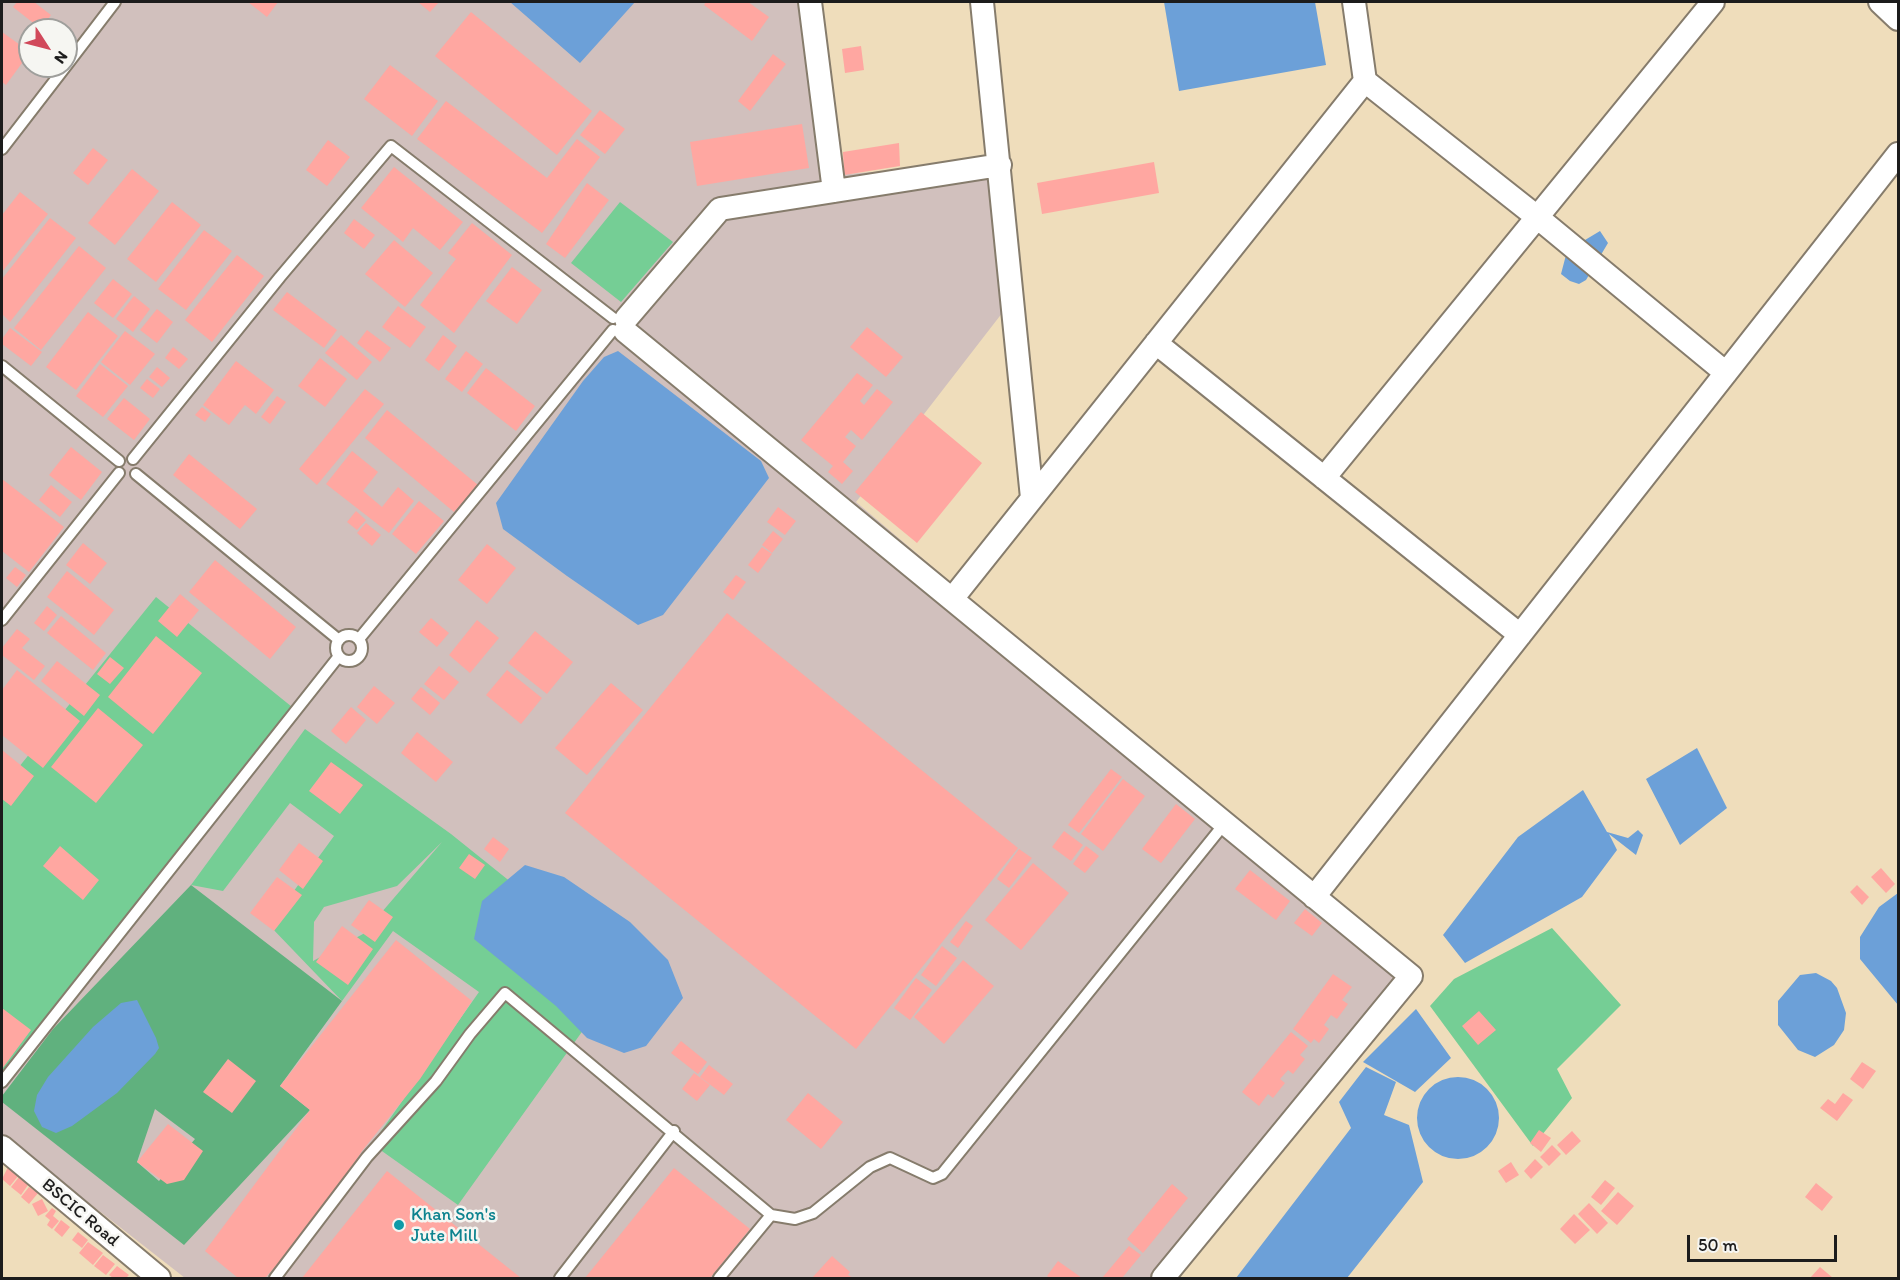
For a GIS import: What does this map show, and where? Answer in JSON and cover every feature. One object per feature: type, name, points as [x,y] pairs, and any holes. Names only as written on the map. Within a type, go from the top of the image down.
[{"type":"street","points":[[810,2],[834,191]]},
{"type":"street","points":[[982,2],[1032,498]]},
{"type":"street","points":[[1354,2],[1365,81],[1537,217],[1726,373]]},
{"type":"street","points":[[1324,478],[1713,2]]},
{"type":"street","points":[[1880,2],[1899,19]]},
{"type":"street","points":[[952,599],[1365,81]]},
{"type":"street","points":[[1314,897],[1899,154]]},
{"type":"street","points":[[1000,165],[720,209],[619,324],[1411,976],[1164,1278]]},
{"type":"street","points":[[1156,343],[1520,635]]},
{"type":"street","name":"BSCIC Road","points":[[2,1147],[152,1275]]},
{"type":"lane","points":[[78,50],[115,2]]},
{"type":"lane","points":[[2,149],[57,78]]},
{"type":"lane","points":[[133,459],[279,277],[391,146],[619,324],[359,639]]},
{"type":"lane","points":[[2,366],[119,461]]},
{"type":"lane","points":[[126,457],[133,459],[138,466],[136,474],[123,477],[116,466],[126,457]]},
{"type":"lane","points":[[2,620],[119,473]]},
{"type":"lane","points":[[136,474],[339,640]]},
{"type":"lane","points":[[349,635],[359,639],[362,650],[359,656],[350,661],[339,656],[336,651],[339,640],[349,635]]},
{"type":"lane","points":[[2,1082],[339,656]]},
{"type":"lane","points":[[275,1278],[367,1157],[436,1081],[470,1034],[506,993],[674,1131],[771,1215],[795,1219],[813,1213],[870,1167],[890,1158],[933,1178],[942,1174],[1225,823]]},
{"type":"lane","points":[[560,1278],[674,1131]]},
{"type":"lane","points":[[719,1278],[771,1215]]},
{"type":"shaded area","points":[[2,2],[814,2],[834,175],[990,163],[1013,299],[856,502],[1415,975],[1162,1278],[185,1278],[2,1135]]},
{"type":"green space","points":[[620,202],[673,242],[621,302],[571,263]]},
{"type":"green space","points":[[156,597],[297,711],[2,1077],[2,788]]},
{"type":"green space","points":[[305,729],[451,834],[624,973],[458,1205],[372,1144],[479,992],[393,931],[342,1001],[269,925],[334,836],[290,803],[223,891],[191,885]],"holes":[[[442,842],[363,934],[313,961],[314,922],[324,907],[397,886]]]},
{"type":"green space","points":[[191,885],[342,1001],[280,1086],[310,1110],[184,1245],[2,1102],[2,1096],[53,1029]],"holes":[[[155,1109],[195,1139],[159,1181],[137,1162]]]},
{"type":"green space","points":[[1552,928],[1621,1005],[1557,1069],[1572,1098],[1533,1146],[1430,1006],[1454,979]]},
{"type":"water","points":[[510,2],[635,2],[580,63]]},
{"type":"water","points":[[1164,2],[1315,2],[1326,65],[1179,91]]},
{"type":"water","points":[[1600,231],[1608,243],[1586,280],[1579,284],[1570,281],[1561,274],[1566,255],[1577,238],[1585,240]]},
{"type":"water","points":[[618,351],[761,461],[769,478],[663,615],[638,625],[503,529],[496,503],[583,381],[604,357]]},
{"type":"water","points":[[1697,748],[1727,808],[1680,845],[1646,779]]},
{"type":"water","points":[[1583,790],[1607,832],[1628,838],[1638,830],[1643,835],[1636,855],[1609,834],[1617,850],[1582,897],[1465,963],[1443,935],[1518,837]]},
{"type":"water","points":[[525,865],[564,877],[630,922],[668,960],[683,998],[646,1046],[624,1053],[587,1038],[556,1006],[474,939],[482,901]]},
{"type":"water","points":[[1898,893],[1898,1005],[1860,959],[1860,937],[1879,907]]},
{"type":"water","points":[[1816,973],[1831,981],[1837,988],[1846,1013],[1844,1030],[1834,1045],[1815,1057],[1798,1050],[1778,1025],[1778,1001],[1800,975]]},
{"type":"water","points":[[137,1000],[156,1038],[159,1048],[155,1054],[117,1093],[72,1126],[56,1133],[42,1127],[34,1111],[37,1095],[48,1077],[93,1027],[121,1003]]},
{"type":"water","points":[[1416,1009],[1451,1058],[1415,1092],[1363,1062]]},
{"type":"water","points":[[1366,1067],[1396,1082],[1384,1115],[1409,1125],[1423,1182],[1347,1278],[1236,1278],[1351,1128],[1339,1102]]},
{"type":"water","points":[[1458,1077],[1474,1080],[1487,1089],[1496,1102],[1499,1118],[1496,1134],[1487,1147],[1474,1156],[1458,1159],[1442,1156],[1429,1147],[1420,1134],[1417,1118],[1420,1102],[1429,1089],[1442,1080]]},
{"type":"building","points":[[17,2],[34,2],[51,15],[49,18],[27,18],[13,7]]},
{"type":"building","points":[[248,2],[278,2],[267,17]]},
{"type":"building","points":[[418,2],[439,2],[430,12]]},
{"type":"building","points":[[706,2],[748,2],[769,17],[752,41],[704,5]]},
{"type":"building","points":[[471,12],[592,111],[557,155],[435,56]]},
{"type":"building","points":[[2,32],[18,43],[18,68],[6,85],[2,82]]},
{"type":"building","points":[[861,46],[864,70],[845,73],[842,49]]},
{"type":"building","points":[[773,54],[786,64],[750,111],[738,101]]},
{"type":"building","points":[[390,65],[438,101],[412,136],[364,99]]},
{"type":"building","points":[[446,101],[547,178],[577,139],[600,157],[542,233],[417,139]]},
{"type":"building","points":[[600,110],[625,129],[605,154],[580,135]]},
{"type":"building","points":[[802,124],[809,168],[697,186],[690,142]]},
{"type":"building","points":[[328,140],[350,157],[327,186],[306,170]]},
{"type":"building","points":[[899,143],[900,166],[844,175],[843,152]]},
{"type":"building","points":[[93,148],[108,160],[88,185],[73,173]]},
{"type":"building","points":[[1154,162],[1159,193],[1042,214],[1037,183]]},
{"type":"building","points":[[394,167],[463,222],[440,250],[413,228],[403,242],[361,208]]},
{"type":"building","points":[[132,169],[159,191],[115,245],[88,223]]},
{"type":"building","points":[[587,183],[609,200],[565,258],[546,244]]},
{"type":"building","points":[[20,192],[48,214],[2,272],[2,215]]},
{"type":"building","points":[[172,202],[201,225],[156,282],[127,259]]},
{"type":"building","points":[[50,218],[76,238],[10,322],[2,314],[2,279]]},
{"type":"building","points":[[354,219],[375,235],[364,249],[344,233]]},
{"type":"building","points":[[472,223],[512,255],[454,333],[420,305],[456,259],[448,253]]},
{"type":"building","points":[[204,230],[232,251],[186,310],[158,289]]},
{"type":"building","points":[[394,240],[433,273],[405,307],[365,274]]},
{"type":"building","points":[[79,246],[106,268],[41,350],[14,328]]},
{"type":"building","points":[[237,255],[264,276],[212,342],[185,320]]},
{"type":"building","points":[[512,267],[542,290],[517,324],[486,301]]},
{"type":"building","points":[[113,279],[132,294],[113,318],[94,303]]},
{"type":"building","points":[[287,292],[337,330],[324,348],[273,310]]},
{"type":"building","points":[[134,296],[150,309],[133,332],[116,319]]},
{"type":"building","points":[[398,306],[426,327],[410,348],[382,327]]},
{"type":"building","points":[[157,309],[173,322],[157,343],[140,330]]},
{"type":"building","points":[[88,312],[118,336],[76,390],[46,367]]},
{"type":"building","points":[[867,327],[903,357],[886,377],[850,347]]},
{"type":"building","points":[[10,328],[42,352],[31,366],[2,344],[2,339]]},
{"type":"building","points":[[367,330],[391,348],[380,362],[357,343]]},
{"type":"building","points":[[125,331],[155,354],[130,385],[101,362]]},
{"type":"building","points":[[341,335],[372,362],[357,380],[325,353]]},
{"type":"building","points":[[443,335],[457,346],[439,371],[425,360]]},
{"type":"building","points":[[173,347],[188,359],[179,369],[165,358]]},
{"type":"building","points":[[466,351],[483,364],[462,392],[445,379]]},
{"type":"building","points":[[320,358],[347,379],[325,407],[298,386]]},
{"type":"building","points":[[236,361],[274,390],[256,414],[245,405],[229,425],[203,405]]},
{"type":"building","points":[[100,364],[128,386],[103,417],[76,396]]},
{"type":"building","points":[[157,367],[170,378],[162,387],[149,377]]},
{"type":"building","points":[[486,368],[535,406],[516,431],[467,393]]},
{"type":"building","points":[[857,373],[873,385],[860,401],[864,405],[877,389],[893,402],[862,440],[851,430],[845,437],[856,446],[843,462],[853,471],[842,484],[828,472],[833,466],[801,440]]},
{"type":"building","points":[[147,379],[160,389],[153,398],[140,388]]},
{"type":"building","points":[[365,389],[384,404],[317,485],[299,469]]},
{"type":"building","points":[[277,396],[286,402],[270,424],[261,417]]},
{"type":"building","points":[[124,398],[150,419],[134,440],[107,419]]},
{"type":"building","points":[[202,407],[211,414],[205,422],[195,415]]},
{"type":"building","points":[[387,410],[478,485],[454,512],[365,438]]},
{"type":"building","points":[[921,412],[982,463],[917,543],[855,492]]},
{"type":"building","points":[[71,447],[102,472],[81,500],[49,475]]},
{"type":"building","points":[[352,451],[378,472],[363,491],[382,507],[398,487],[414,501],[389,533],[326,484]]},
{"type":"building","points":[[189,454],[257,509],[240,529],[173,475]]},
{"type":"building","points":[[2,479],[64,527],[29,572],[2,551]]},
{"type":"building","points":[[51,485],[72,502],[60,517],[39,500]]},
{"type":"building","points":[[419,501],[444,521],[416,554],[392,534]]},
{"type":"building","points":[[778,507],[796,521],[785,535],[767,522]]},
{"type":"building","points":[[356,511],[366,520],[357,530],[347,522]]},
{"type":"building","points":[[366,523],[381,535],[372,546],[357,533]]},
{"type":"building","points":[[773,531],[783,539],[772,553],[762,545]]},
{"type":"building","points":[[83,543],[107,563],[90,584],[66,565]]},
{"type":"building","points":[[487,544],[516,568],[487,604],[458,580]]},
{"type":"building","points":[[762,547],[772,554],[758,573],[748,565]]},
{"type":"building","points":[[215,560],[296,627],[270,659],[189,592]]},
{"type":"building","points":[[15,567],[26,575],[17,587],[6,578]]},
{"type":"building","points":[[67,571],[114,610],[94,635],[47,597]]},
{"type":"building","points":[[736,575],[746,582],[733,600],[723,592]]},
{"type":"building","points":[[180,594],[199,610],[177,637],[158,621]]},
{"type":"building","points":[[47,606],[57,615],[44,631],[34,623]]},
{"type":"building","points":[[727,613],[1018,848],[856,1049],[565,813]]},
{"type":"building","points":[[61,616],[106,653],[93,670],[47,633]]},
{"type":"building","points":[[431,618],[449,633],[437,647],[419,632]]},
{"type":"building","points":[[477,620],[499,638],[470,673],[449,655]]},
{"type":"building","points":[[17,629],[30,639],[22,648],[45,666],[34,680],[2,655],[2,648]]},
{"type":"building","points":[[535,631],[573,662],[547,694],[508,663]]},
{"type":"building","points":[[156,636],[202,673],[153,734],[108,697]]},
{"type":"building","points":[[110,657],[124,668],[110,684],[97,674]]},
{"type":"building","points":[[57,661],[100,695],[84,716],[41,681]]},
{"type":"building","points":[[439,666],[459,682],[444,700],[424,684]]},
{"type":"building","points":[[17,670],[80,721],[43,768],[2,735],[2,690]]},
{"type":"building","points":[[507,670],[542,698],[521,724],[486,695]]},
{"type":"building","points":[[611,683],[643,710],[587,775],[555,748]]},
{"type":"building","points":[[374,686],[395,703],[377,724],[357,707]]},
{"type":"building","points":[[421,687],[440,703],[430,715],[411,699]]},
{"type":"building","points":[[351,707],[366,720],[346,744],[331,731]]},
{"type":"building","points":[[98,708],[143,745],[96,803],[51,767]]},
{"type":"building","points":[[417,732],[453,762],[436,782],[401,753]]},
{"type":"building","points":[[2,750],[34,776],[11,806],[2,799]]},
{"type":"building","points":[[331,762],[363,785],[340,814],[309,791]]},
{"type":"building","points":[[1111,769],[1122,777],[1079,833],[1068,825]]},
{"type":"building","points":[[1123,779],[1145,796],[1103,851],[1081,834]]},
{"type":"building","points":[[1176,804],[1195,819],[1161,863],[1142,849]]},
{"type":"building","points":[[1064,831],[1083,845],[1071,861],[1052,847]]},
{"type":"building","points":[[493,837],[509,849],[500,862],[484,849]]},
{"type":"building","points":[[299,843],[323,861],[303,889],[279,870]]},
{"type":"building","points":[[60,846],[99,880],[83,900],[43,866]]},
{"type":"building","points":[[1086,846],[1099,856],[1085,873],[1073,864]]},
{"type":"building","points":[[1019,849],[1032,858],[1009,888],[997,879]]},
{"type":"building","points":[[469,854],[485,865],[475,879],[459,868]]},
{"type":"building","points":[[1033,863],[1069,893],[1021,950],[985,920]]},
{"type":"building","points":[[1881,868],[1895,884],[1886,893],[1871,877]]},
{"type":"building","points":[[1250,870],[1290,901],[1276,920],[1235,889]]},
{"type":"building","points":[[277,877],[302,895],[274,931],[250,913]]},
{"type":"building","points":[[1857,885],[1869,897],[1862,905],[1850,892]]},
{"type":"building","points":[[369,900],[393,917],[375,942],[351,925]]},
{"type":"building","points":[[1305,909],[1322,923],[1312,936],[1294,923]]},
{"type":"building","points":[[966,921],[973,926],[958,948],[950,942]]},
{"type":"building","points":[[342,926],[373,949],[348,985],[316,962]]},
{"type":"building","points":[[396,940],[472,1001],[420,1079],[362,1151],[313,1225],[265,1278],[238,1278],[205,1251],[310,1110],[280,1086]]},
{"type":"building","points":[[942,946],[957,958],[936,986],[921,975]]},
{"type":"building","points":[[963,960],[994,986],[944,1044],[914,1017]]},
{"type":"building","points":[[1333,974],[1352,987],[1342,1000],[1348,1004],[1337,1019],[1331,1015],[1324,1025],[1329,1029],[1319,1043],[1314,1039],[1311,1043],[1293,1029]]},
{"type":"building","points":[[916,978],[932,990],[910,1020],[894,1008]]},
{"type":"building","points":[[2,1008],[31,1030],[2,1069]]},
{"type":"building","points":[[1479,1011],[1496,1030],[1478,1045],[1462,1026]]},
{"type":"building","points":[[1291,1032],[1308,1046],[1300,1055],[1305,1059],[1293,1074],[1288,1070],[1280,1079],[1285,1083],[1273,1098],[1268,1094],[1259,1106],[1242,1092]]},
{"type":"building","points":[[681,1041],[707,1062],[698,1074],[671,1053]]},
{"type":"building","points":[[228,1059],[256,1081],[232,1113],[203,1092]]},
{"type":"building","points":[[1862,1062],[1876,1071],[1863,1089],[1850,1079]]},
{"type":"building","points":[[709,1065],[733,1084],[724,1095],[700,1077]]},
{"type":"building","points":[[694,1073],[710,1085],[697,1101],[682,1089]]},
{"type":"building","points":[[808,1093],[843,1122],[821,1149],[786,1120]]},
{"type":"building","points":[[1843,1093],[1853,1100],[1837,1121],[1820,1108],[1828,1099],[1835,1104]]},
{"type":"building","points":[[168,1124],[203,1151],[184,1180],[167,1184],[137,1162]]},
{"type":"building","points":[[1539,1130],[1551,1138],[1541,1152],[1530,1143]]},
{"type":"building","points":[[1572,1131],[1581,1141],[1566,1155],[1557,1145]]},
{"type":"building","points":[[1552,1145],[1561,1154],[1549,1166],[1540,1157]]},
{"type":"building","points":[[1535,1159],[1543,1167],[1531,1179],[1524,1171]]},
{"type":"building","points":[[1511,1162],[1519,1175],[1506,1183],[1498,1171]]},
{"type":"building","points":[[8,1167],[19,1175],[10,1186],[2,1179]]},
{"type":"building","points":[[674,1168],[750,1229],[710,1278],[585,1278]]},
{"type":"building","name":"Khan Son's Jute Mill","points":[[387,1171],[521,1278],[302,1278]]},
{"type":"building","points":[[19,1177],[28,1185],[21,1195],[11,1187]]},
{"type":"building","points":[[1605,1180],[1615,1188],[1601,1205],[1591,1197]]},
{"type":"building","points":[[1816,1183],[1833,1197],[1822,1211],[1805,1197]]},
{"type":"building","points":[[1172,1184],[1188,1198],[1143,1253],[1127,1239]]},
{"type":"building","points":[[29,1187],[38,1193],[29,1204],[21,1197]]},
{"type":"building","points":[[1618,1192],[1634,1206],[1617,1225],[1601,1211]]},
{"type":"building","points":[[42,1199],[48,1211],[38,1216],[32,1204]]},
{"type":"building","points":[[1589,1203],[1608,1223],[1597,1234],[1578,1214]]},
{"type":"building","points":[[52,1208],[56,1211],[53,1216],[59,1221],[52,1229],[47,1225],[50,1220],[45,1216]]},
{"type":"building","points":[[1574,1214],[1590,1230],[1575,1244],[1560,1229]]},
{"type":"building","points":[[61,1220],[70,1227],[62,1237],[54,1230]]},
{"type":"building","points":[[78,1232],[88,1240],[82,1248],[72,1240]]},
{"type":"building","points":[[88,1242],[103,1253],[93,1265],[79,1253]]},
{"type":"building","points":[[1129,1246],[1141,1255],[1122,1278],[1102,1278]]},
{"type":"building","points":[[103,1255],[115,1264],[106,1275],[94,1266]]},
{"type":"building","points":[[832,1256],[850,1272],[848,1275],[853,1278],[812,1278]]},
{"type":"building","points":[[1058,1261],[1082,1278],[1050,1278],[1047,1276]]},
{"type":"building","points":[[117,1266],[129,1275],[126,1278],[113,1278],[109,1275]]},
{"type":"building","points":[[1820,1267],[1833,1278],[1810,1278]]},
{"type":"place","name":"Khan Son's Jute Mill","points":[[399,1225]]}]
